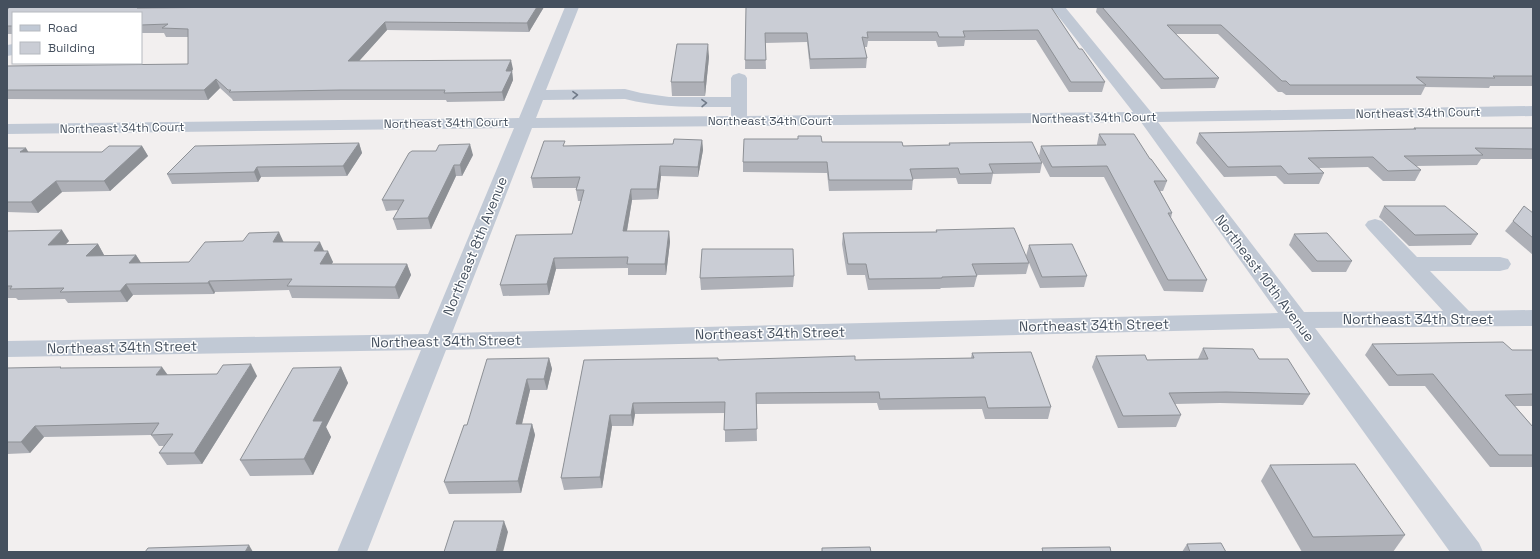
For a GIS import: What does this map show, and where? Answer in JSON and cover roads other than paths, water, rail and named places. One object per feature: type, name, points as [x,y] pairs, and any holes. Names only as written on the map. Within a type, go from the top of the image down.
[{"type":"street","name":"Northeast 8th Avenue","points":[[352,552],[572,7]]},
{"type":"street","name":"Northeast 10th Avenue","points":[[1058,7],[1147,118],[1468,552]]},
{"type":"street","points":[[739,78],[739,121]]},
{"type":"street","points":[[536,95],[625,94],[640,98],[670,102],[739,102]]},
{"type":"street","name":"Northeast 34th Court","points":[[7,130],[525,122],[1147,118],[1533,111]]},
{"type":"street","points":[[1375,225],[1463,319]]},
{"type":"street","points":[[1412,264],[1500,264]]},
{"type":"street","name":"Northeast 34th Street","points":[[7,349],[437,342],[1296,320],[1533,318]]}]
